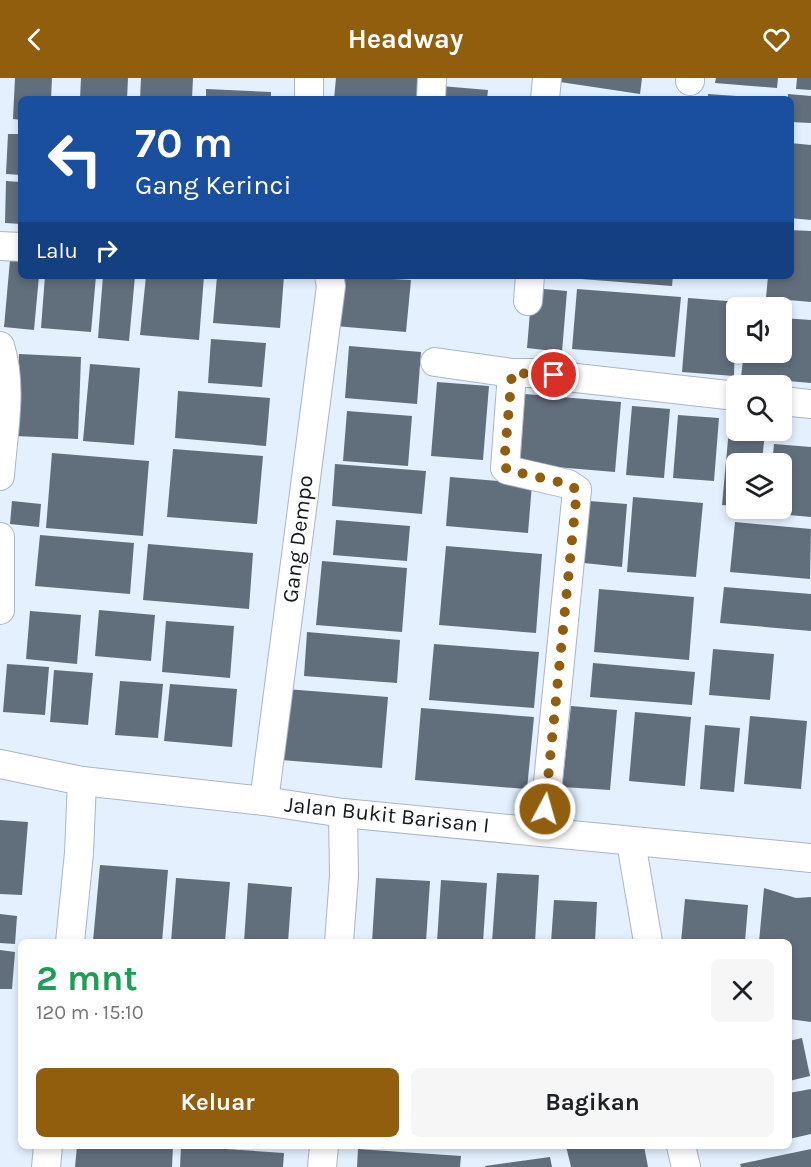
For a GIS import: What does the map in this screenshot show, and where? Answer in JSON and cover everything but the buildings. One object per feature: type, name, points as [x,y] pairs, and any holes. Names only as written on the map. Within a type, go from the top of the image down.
[{"type":"street","points":[[309,78],[309,96]]},
{"type":"street","points":[[431,96],[432,78]]},
{"type":"street","points":[[545,96],[547,78]]},
{"type":"street","points":[[0,246],[18,247]]},
{"type":"street","name":"Gang Dempo","points":[[264,801],[331,286],[330,279]]},
{"type":"street","points":[[0,346],[7,389],[0,476]]},
{"type":"street","points":[[435,362],[512,373],[532,373],[726,395]]},
{"type":"street","points":[[512,373],[505,468],[568,484],[577,490],[543,832]]},
{"type":"street","points":[[792,402],[811,404]]},
{"type":"street","points":[[0,537],[0,610]]},
{"type":"street","name":"Jalan Bukit Barisan I","points":[[0,764],[82,781],[264,801],[343,813],[811,858]]},
{"type":"street","points":[[70,939],[79,853],[82,781]]},
{"type":"street","points":[[339,939],[344,876],[343,813]]},
{"type":"street","points":[[631,842],[647,939]]},
{"type":"street","points":[[46,1167],[48,1149]]},
{"type":"street","points":[[322,1167],[324,1149]]},
{"type":"street","points":[[682,1149],[686,1167]]},
{"type":"route","points":[[545,809],[577,490],[568,484],[507,470],[504,464],[512,373],[554,375]]}]
